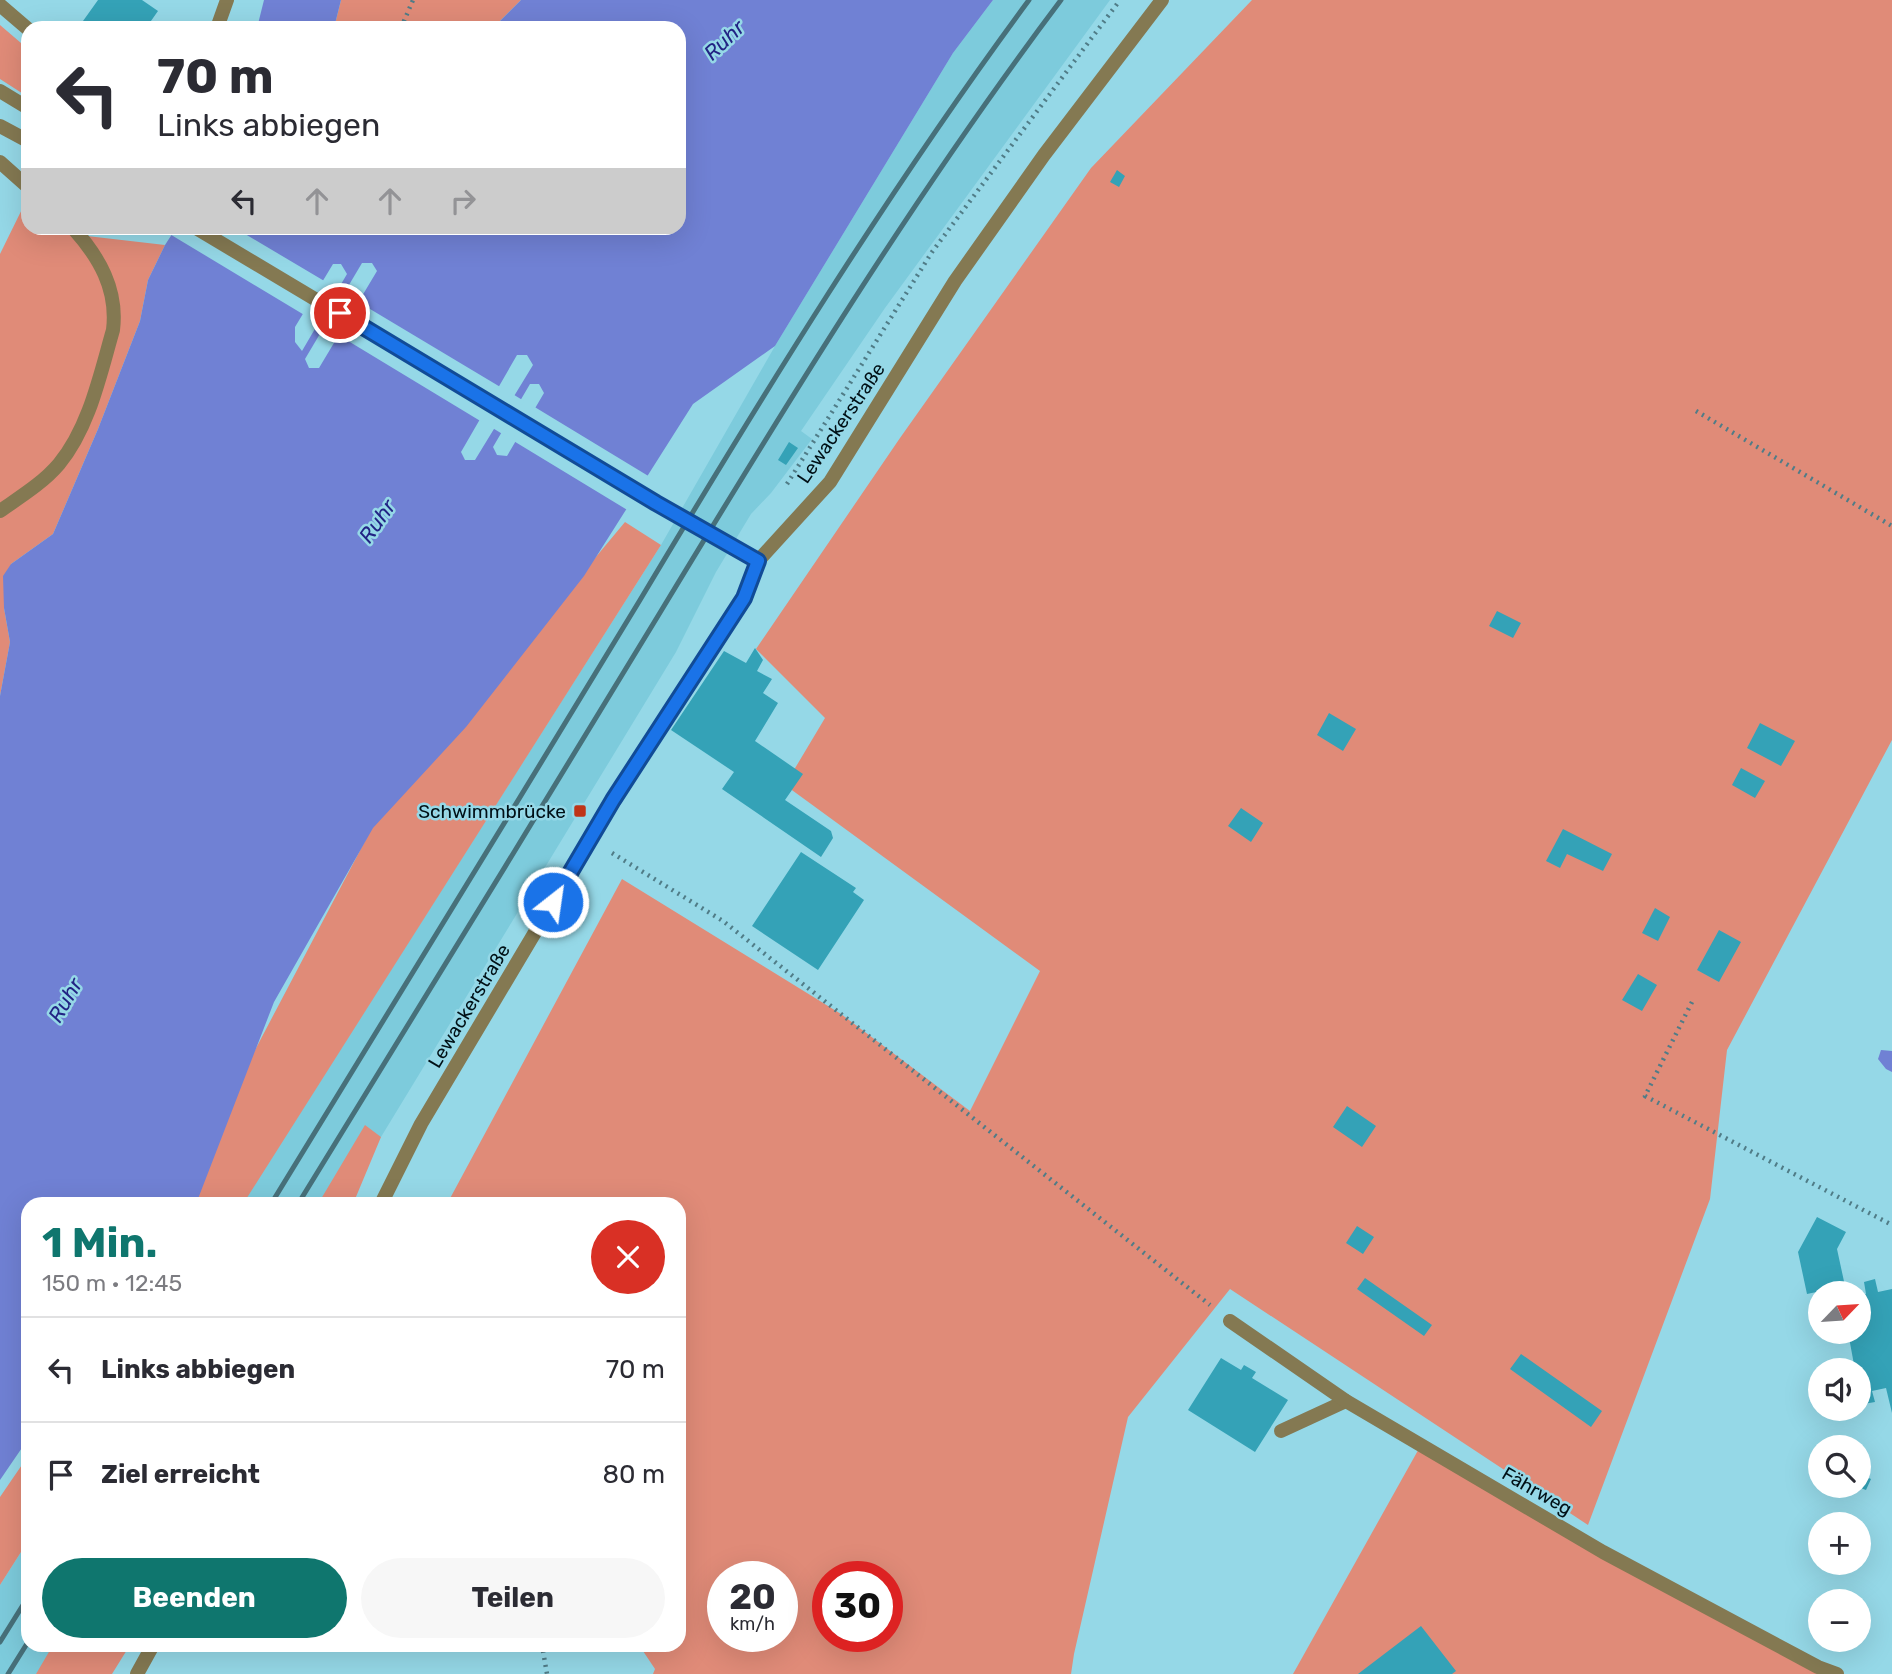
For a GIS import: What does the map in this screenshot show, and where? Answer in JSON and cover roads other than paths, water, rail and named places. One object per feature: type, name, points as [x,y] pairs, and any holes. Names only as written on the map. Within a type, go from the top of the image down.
[{"type":"street","points":[[220,21],[227,0]]},
{"type":"street","name":"Lewackerstraße","points":[[385,1197],[421,1125],[613,800],[744,598],[758,561],[830,482],[955,281],[1044,155],[1162,0]]},
{"type":"street","points":[[0,5],[21,23]]},
{"type":"street","points":[[0,90],[21,104]]},
{"type":"street","points":[[0,125],[21,137]]},
{"type":"street","points":[[0,162],[21,181]]},
{"type":"street","points":[[0,511],[37,485],[57,466],[72,446],[86,414],[113,330],[113,295],[104,270],[78,235]]},
{"type":"street","points":[[208,235],[758,561]]},
{"type":"street","name":"Fährweg","points":[[1230,1321],[1346,1401],[1603,1552],[1818,1667],[1837,1674]]},
{"type":"street","points":[[1281,1432],[1346,1401]]},
{"type":"street","points":[[137,1674],[149,1652]]},
{"type":"water","points":[[264,0],[341,0],[336,21],[259,21]]},
{"type":"water","name":"Ruhr","points":[[521,0],[993,0],[953,53],[775,346],[693,404],[584,576],[466,727],[373,828],[274,1002],[199,1197],[21,1197],[21,1449],[0,1480],[0,696],[10,642],[4,608],[3,576],[11,564],[53,534],[140,321],[148,280],[171,235],[686,235],[686,21],[500,21]],"holes":[[[362,263],[372,263],[377,271],[319,368],[309,368],[305,359]],[[333,264],[341,264],[347,274],[302,351],[295,342],[295,327]],[[517,355],[527,355],[533,365],[475,460],[465,460],[461,452]],[[530,384],[539,384],[544,393],[507,456],[497,455],[493,447]]]},
{"type":"water","points":[[1881,1050],[1892,1051],[1892,1072],[1878,1059]]},
{"type":"railway","points":[[275,1197],[779,371],[925,146],[1029,0]]},
{"type":"railway","points":[[302,1197],[804,378],[954,148],[1061,0]]},
{"type":"railway","points":[[0,1642],[21,1608]]},
{"type":"railway","points":[[8,1674],[22,1652]]},
{"type":"place","name":"Schwimmbrücke","points":[[580,811]]}]
